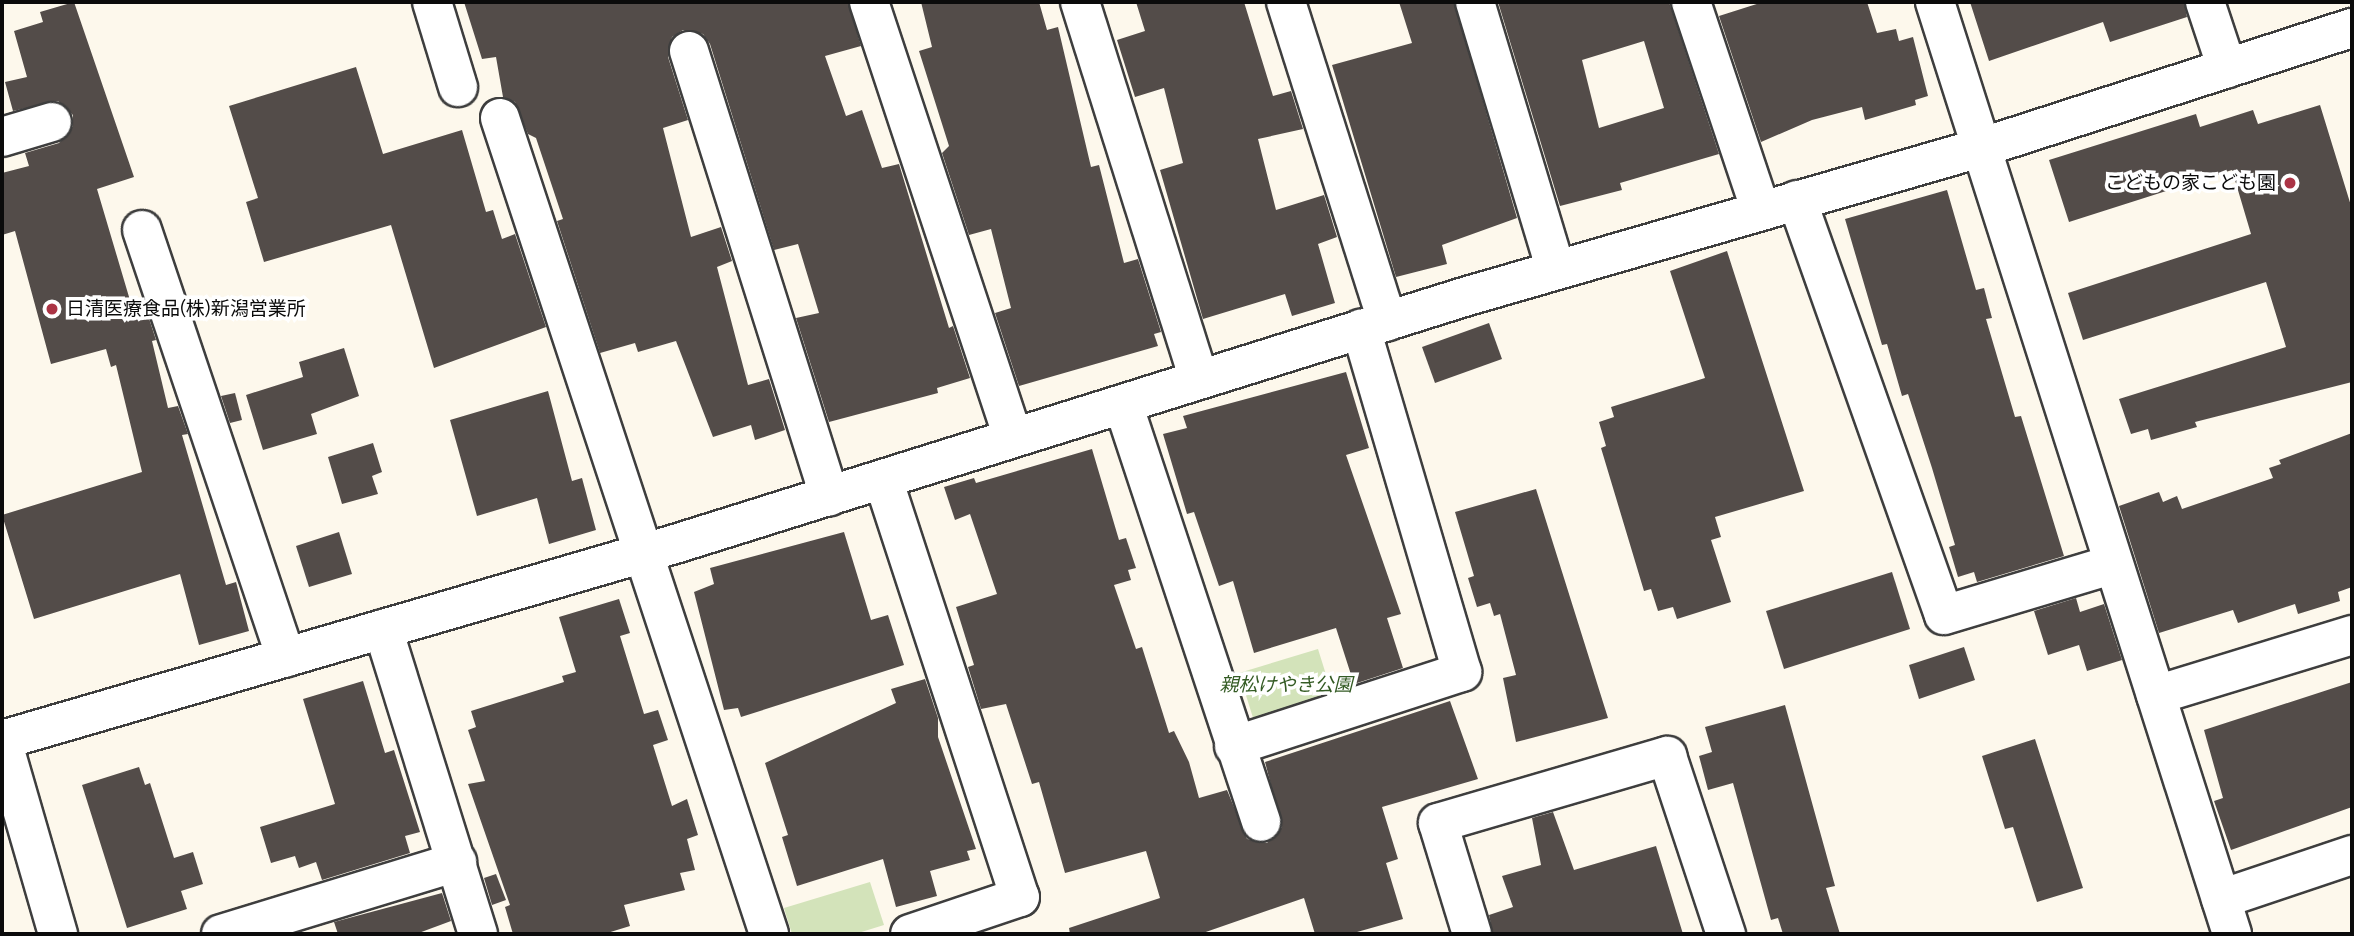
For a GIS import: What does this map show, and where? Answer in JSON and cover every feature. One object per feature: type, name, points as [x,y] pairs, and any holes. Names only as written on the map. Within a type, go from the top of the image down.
[{"type":"street","points":[[432,2],[458,87]]},
{"type":"street","points":[[869,2],[1013,438]]},
{"type":"street","points":[[1080,2],[1199,380]]},
{"type":"street","points":[[1234,746],[1462,672],[1374,325],[1286,2]]},
{"type":"street","points":[[1475,2],[1556,270]]},
{"type":"street","points":[[1691,2],[1761,211]]},
{"type":"street","points":[[1935,2],[2227,917],[2352,855]]},
{"type":"street","points":[[2205,2],[2227,68]]},
{"type":"street","points":[[58,934],[2,740],[640,554],[1374,325],[1980,148],[2352,28]]},
{"type":"street","points":[[689,51],[829,496]]},
{"type":"street","points":[[500,118],[640,554],[769,934]]},
{"type":"street","points":[[2,137],[52,122]]},
{"type":"street","points":[[1797,200],[1944,615],[2114,564]]},
{"type":"street","points":[[142,230],[286,657]]},
{"type":"street","points":[[1123,404],[1261,822]]},
{"type":"street","points":[[883,479],[1020,897],[910,934]]},
{"type":"street","points":[[383,629],[478,934]]},
{"type":"street","points":[[2156,695],[2352,635]]},
{"type":"street","points":[[1472,934],[1438,823],[1667,756],[1726,934]]},
{"type":"street","points":[[221,934],[457,862]]},
{"type":"green space","name":"親松けやき公園","points":[[1318,649],[1333,697],[1254,721],[1239,673]]},
{"type":"green space","points":[[870,882],[884,925],[855,934],[792,934],[784,908]]},
{"type":"building","points":[[74,2],[134,177],[97,189],[132,307],[144,303],[156,340],[152,341],[168,408],[178,406],[188,434],[182,435],[226,585],[236,582],[249,631],[199,645],[180,574],[34,619],[2,515],[142,472],[116,365],[111,367],[106,349],[51,364],[15,231],[2,235],[2,173],[29,166],[25,153],[59,143],[73,126],[73,115],[58,101],[13,111],[5,82],[27,77],[14,31],[43,22],[40,12]]},
{"type":"building","points":[[464,2],[848,2],[861,46],[825,56],[846,116],[862,110],[882,168],[899,164],[949,328],[953,326],[970,378],[937,388],[938,393],[829,422],[796,318],[819,313],[798,244],[774,250],[710,44],[703,34],[683,30],[672,37],[668,57],[688,120],[663,128],[691,237],[721,227],[732,261],[717,267],[748,385],[769,379],[785,430],[755,440],[751,425],[713,437],[676,341],[638,352],[635,343],[600,353],[557,221],[563,219],[536,138],[528,134],[515,102],[503,97],[496,57],[482,59]]},
{"type":"building","points":[[921,2],[1039,2],[1047,30],[1058,27],[1091,167],[1099,165],[1124,263],[1138,259],[1161,332],[1154,334],[1158,346],[1019,386],[995,313],[1011,308],[991,229],[969,235],[942,153],[949,146],[919,51],[932,47]]},
{"type":"building","points":[[1136,2],[1244,2],[1273,96],[1291,91],[1303,129],[1258,139],[1276,210],[1324,195],[1337,237],[1318,244],[1335,303],[1292,316],[1285,294],[1203,319],[1160,170],[1183,163],[1164,88],[1135,97],[1117,40],[1145,31]]},
{"type":"building","points":[[1399,2],[1454,2],[1517,218],[1442,245],[1447,264],[1396,277],[1332,65],[1412,43]]},
{"type":"building","points":[[1498,2],[1669,2],[1719,154],[1620,183],[1622,190],[1560,206]],"holes":[[[1644,41],[1664,108],[1599,128],[1582,60]]]},
{"type":"building","points":[[1763,2],[1867,2],[1877,33],[1896,29],[1899,41],[1913,37],[1928,96],[1915,100],[1916,105],[1865,120],[1862,107],[1812,120],[1761,142],[1719,16]]},
{"type":"building","points":[[1970,2],[2184,2],[2187,17],[2110,42],[2103,22],[1989,61]]},
{"type":"building","points":[[356,67],[383,154],[462,130],[486,212],[493,210],[502,239],[515,234],[546,327],[434,368],[391,225],[264,262],[246,202],[258,198],[229,106]]},
{"type":"building","points":[[2320,105],[2352,209],[2352,382],[2195,422],[2197,427],[2151,440],[2148,429],[2131,434],[2119,399],[2286,347],[2266,282],[2083,340],[2068,293],[2251,234],[2232,170],[2069,222],[2049,160],[2196,114],[2200,127],[2253,110],[2258,124]]},
{"type":"building","points":[[1947,190],[1976,290],[1984,288],[1992,318],[1986,319],[2015,417],[2021,416],[2064,556],[1977,582],[1974,572],[1958,577],[1949,547],[1955,545],[1932,468],[1908,394],[1902,396],[1887,344],[1882,345],[1845,219]]},
{"type":"building","points":[[1727,251],[1804,491],[1715,517],[1721,537],[1711,540],[1731,602],[1677,619],[1673,607],[1658,611],[1651,589],[1644,591],[1601,448],[1606,446],[1599,422],[1614,417],[1611,407],[1705,378],[1670,271]]},
{"type":"building","points":[[1489,323],[1502,359],[1435,383],[1422,347]]},
{"type":"building","points":[[344,348],[359,396],[311,414],[317,434],[263,450],[246,395],[303,377],[299,362]]},
{"type":"building","points":[[1346,372],[1369,448],[1346,455],[1401,614],[1387,618],[1403,668],[1354,684],[1336,628],[1254,653],[1233,581],[1219,586],[1194,512],[1187,514],[1163,434],[1187,428],[1183,416]]},
{"type":"building","points":[[548,391],[572,481],[582,478],[596,530],[549,544],[537,498],[477,516],[450,420]]},
{"type":"building","points":[[235,393],[242,420],[230,423],[221,396]]},
{"type":"building","points":[[2352,433],[2352,587],[2338,592],[2340,601],[2298,614],[2295,604],[2238,623],[2233,610],[2159,633],[2119,506],[2159,492],[2163,502],[2177,496],[2182,509],[2273,478],[2269,468],[2281,464],[2279,460]]},
{"type":"building","points":[[373,443],[382,472],[372,476],[378,494],[342,504],[328,457]]},
{"type":"building","points":[[1092,449],[1119,540],[1126,538],[1136,568],[1128,570],[1131,580],[1114,585],[1136,649],[1142,647],[1169,733],[1174,731],[1189,762],[1199,798],[1227,790],[1247,839],[1267,843],[1282,827],[1265,762],[1450,701],[1478,779],[1382,807],[1398,859],[1386,863],[1403,919],[1350,934],[1315,934],[1304,898],[1200,934],[1070,934],[1069,928],[1160,898],[1146,851],[1065,873],[1039,782],[1032,784],[1006,704],[981,709],[968,667],[974,665],[956,607],[997,594],[970,514],[955,520],[944,487],[974,478],[976,483]]},
{"type":"building","points":[[1536,489],[1608,718],[1516,742],[1503,678],[1516,675],[1500,614],[1494,616],[1490,603],[1477,607],[1468,578],[1474,576],[1455,512]]},
{"type":"building","points":[[339,532],[352,574],[309,587],[296,546]]},
{"type":"building","points":[[844,532],[871,620],[888,615],[904,665],[741,717],[738,708],[724,710],[694,592],[714,584],[710,568]]},
{"type":"building","points":[[1892,572],[1910,629],[1784,669],[1766,611]]},
{"type":"building","points":[[2076,598],[2080,612],[2104,604],[2122,660],[2087,671],[2079,645],[2048,655],[2034,611]]},
{"type":"building","points":[[619,599],[630,633],[620,636],[644,714],[658,710],[668,740],[653,745],[672,806],[687,799],[698,835],[687,839],[695,870],[680,873],[685,890],[624,905],[630,926],[604,934],[513,934],[505,907],[510,905],[468,784],[485,781],[468,730],[476,727],[471,711],[564,682],[562,676],[576,672],[559,617]]},
{"type":"building","points":[[1964,647],[1975,680],[1919,699],[1909,665]]},
{"type":"building","points":[[925,679],[938,718],[938,737],[976,849],[967,851],[970,860],[930,871],[937,896],[896,907],[883,859],[797,886],[782,837],[788,835],[765,763],[896,703],[891,689]]},
{"type":"building","points":[[363,681],[385,753],[394,750],[420,832],[405,836],[410,853],[322,880],[316,862],[299,868],[295,856],[271,863],[260,827],[335,804],[303,699]]},
{"type":"building","points":[[2352,682],[2352,807],[2231,850],[2214,801],[2223,798],[2204,730]]},
{"type":"building","points":[[1785,705],[1835,886],[1826,888],[1840,934],[1783,934],[1778,918],[1771,920],[1733,783],[1708,790],[1699,756],[1712,752],[1705,727]]},
{"type":"building","points":[[2035,739],[2083,888],[2037,902],[2013,827],[2005,829],[1982,756]]},
{"type":"building","points":[[139,767],[145,785],[150,783],[174,858],[193,852],[203,884],[181,891],[187,909],[127,928],[82,785]]},
{"type":"building","points":[[1553,812],[1574,870],[1656,846],[1683,934],[1493,934],[1489,915],[1513,907],[1502,876],[1541,865],[1532,818]]},
{"type":"building","points":[[496,874],[506,900],[492,905],[484,878]]},
{"type":"building","points":[[442,893],[451,921],[416,934],[338,934],[334,922]]},
{"type":"place","name":"こどもの家こども園","points":[[2290,183]]},
{"type":"place","name":"日清医療食品(株)新潟営業所","points":[[52,309]]}]
